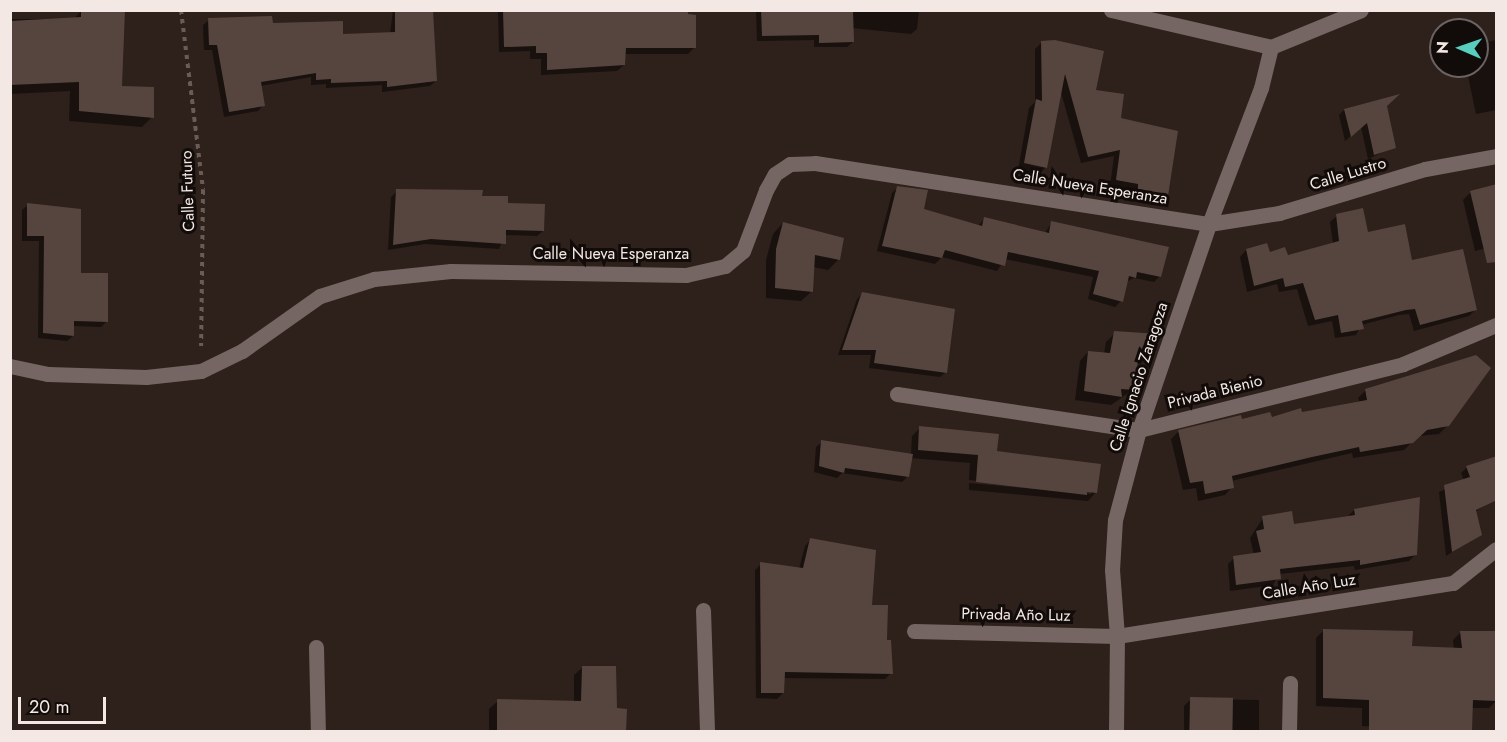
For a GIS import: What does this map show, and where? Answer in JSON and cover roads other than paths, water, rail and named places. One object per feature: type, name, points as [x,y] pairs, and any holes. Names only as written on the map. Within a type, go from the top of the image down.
[{"type":"street","points":[[1111,10],[1271,47],[1361,10]]},
{"type":"street","name":"Calle Ignacio Zaragoza","points":[[1116,732],[1117,636],[1112,570],[1115,520],[1138,430],[1209,224],[1261,88],[1271,47]]},
{"type":"street","name":"Calle Lustro","points":[[1209,224],[1279,213],[1425,169],[1497,156]]},
{"type":"street","name":"Calle Nueva Esperanza","points":[[10,366],[48,374],[146,377],[201,371],[242,351],[320,296],[374,279],[451,271],[686,275],[725,266],[743,251],[775,174],[790,164],[815,163],[1209,224]]},
{"type":"street","name":"Privada Bienio","points":[[897,394],[1138,430],[1403,364],[1497,325]]},
{"type":"street","name":"Calle Año Luz","points":[[1117,636],[1453,583],[1497,549]]},
{"type":"street","points":[[703,610],[707,732]]},
{"type":"street","name":"Privada Año Luz","points":[[914,631],[1117,636]]},
{"type":"street","points":[[316,647],[318,732]]},
{"type":"street","points":[[1289,732],[1290,683]]}]
